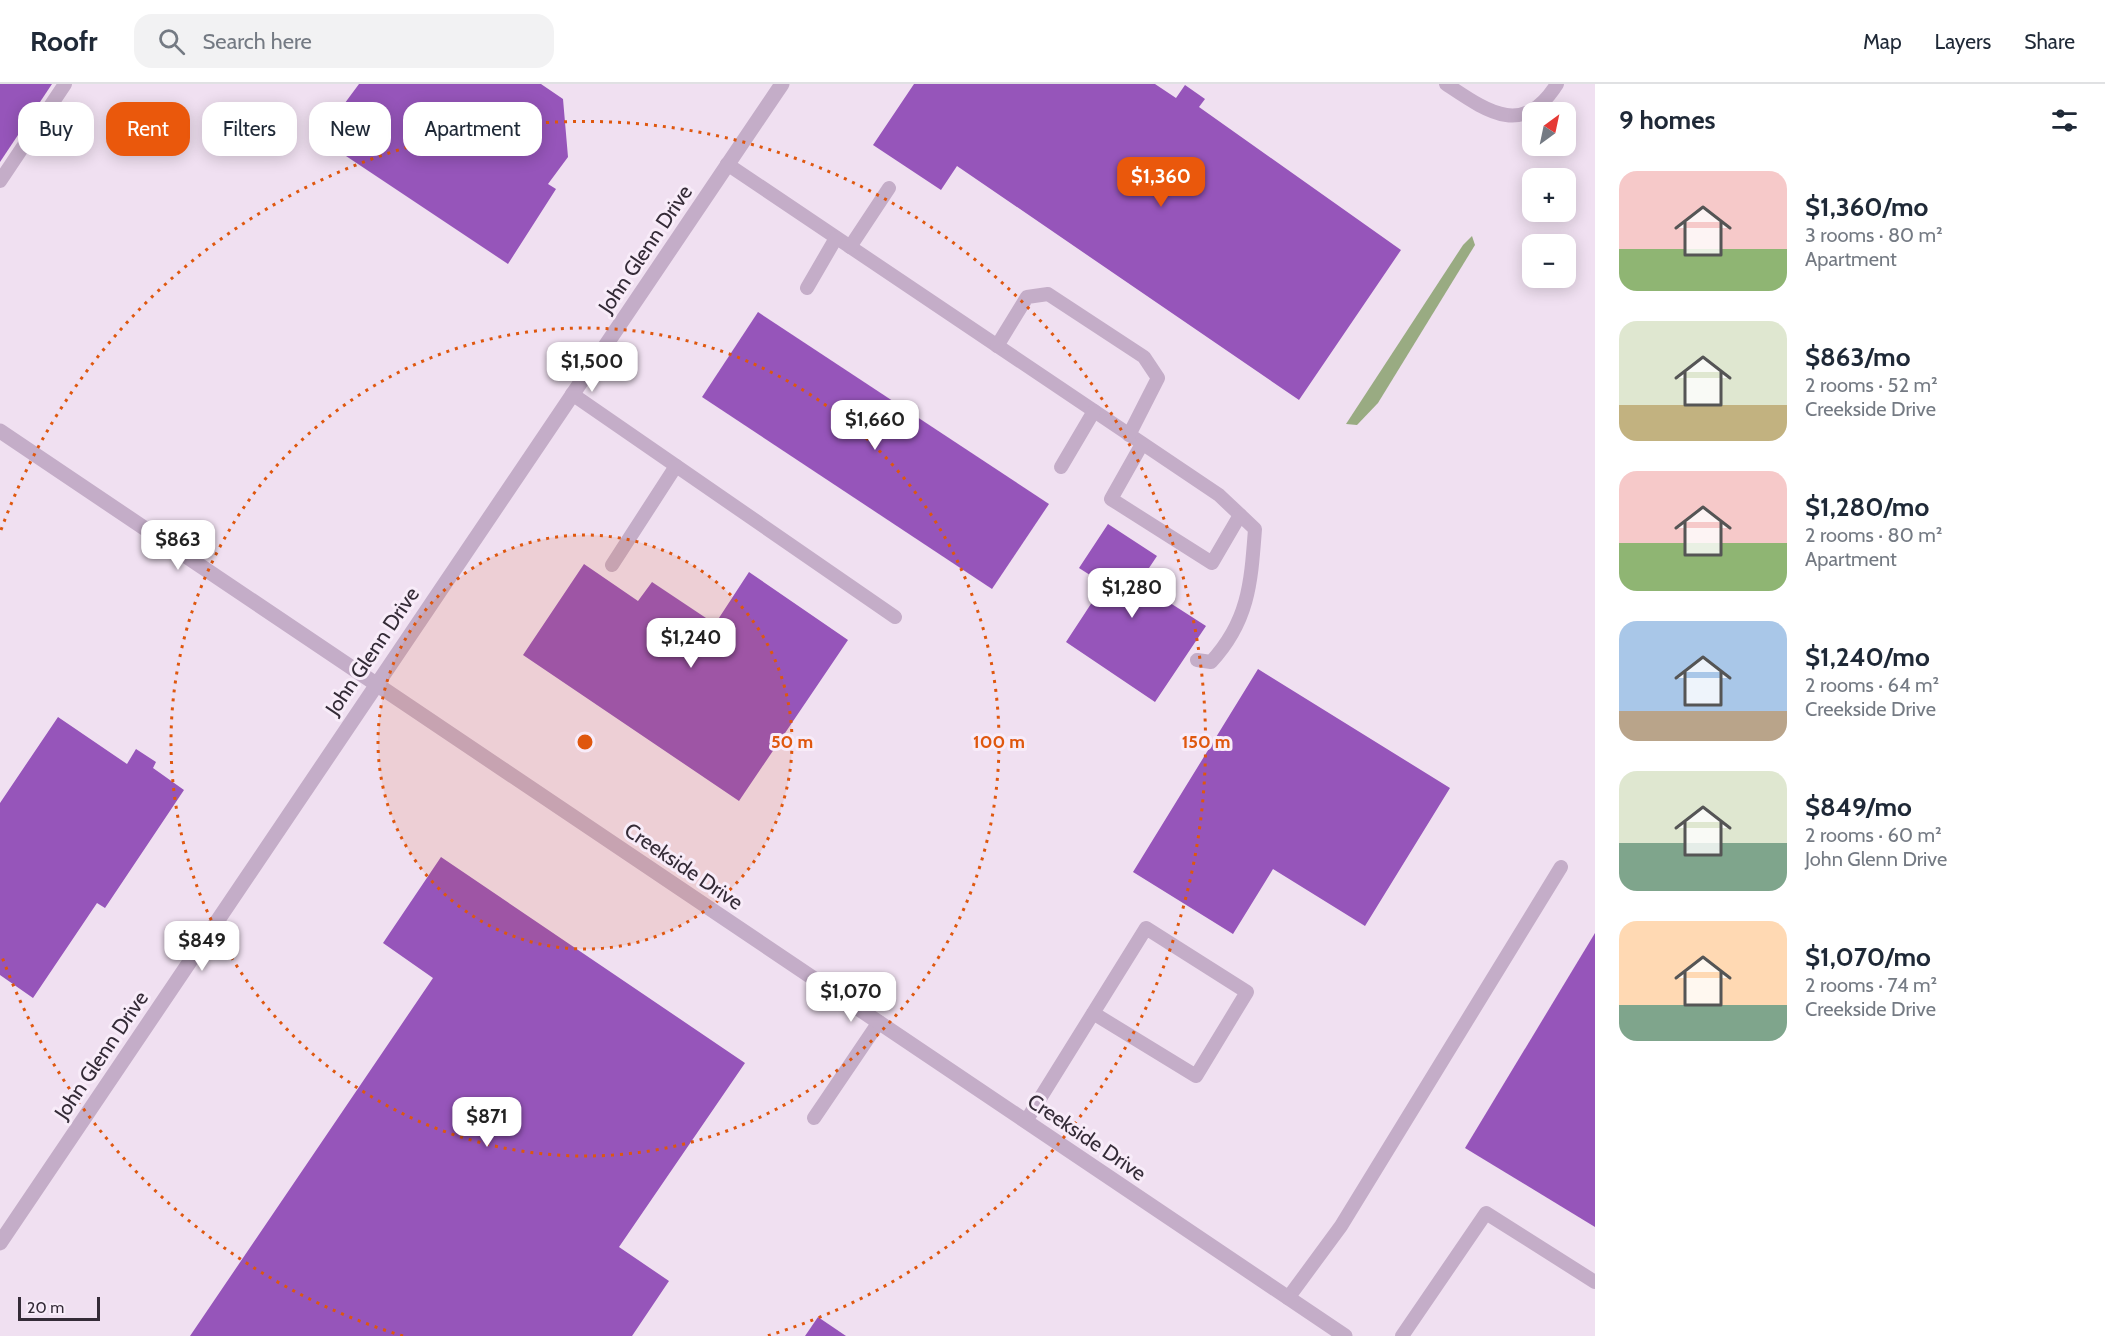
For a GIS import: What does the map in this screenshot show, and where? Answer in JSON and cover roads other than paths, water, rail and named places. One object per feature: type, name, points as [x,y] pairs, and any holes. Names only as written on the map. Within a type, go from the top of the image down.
[{"type":"street","name":"John Glenn Drive","points":[[0,1243],[782,84]]},
{"type":"street","name":"Creekside Drive","points":[[0,431],[1345,1336]]},
{"type":"lane","points":[[0,181],[65,84]]},
{"type":"lane","points":[[1446,84],[1475,104],[1501,117],[1530,112],[1548,98],[1557,84]]},
{"type":"lane","points":[[727,164],[1219,495],[1255,529],[1252,566],[1240,622],[1227,645],[1211,662],[1197,660]]},
{"type":"lane","points":[[850,247],[889,188]]},
{"type":"lane","points":[[807,288],[837,238]]},
{"type":"lane","points":[[997,346],[1027,297],[1048,294],[1144,357],[1158,378],[1129,435]]},
{"type":"lane","points":[[572,394],[895,617]]},
{"type":"lane","points":[[1061,467],[1095,411]]},
{"type":"lane","points":[[1142,444],[1111,499],[1212,563],[1240,515]]},
{"type":"lane","points":[[612,565],[676,466]]},
{"type":"lane","points":[[1288,1298],[1341,1226],[1562,867]]},
{"type":"lane","points":[[1026,1121],[1093,1013],[1146,928],[1247,992],[1196,1076],[1093,1013]]},
{"type":"lane","points":[[814,1118],[879,1022]]},
{"type":"lane","points":[[1402,1336],[1486,1213],[1595,1282]]}]
